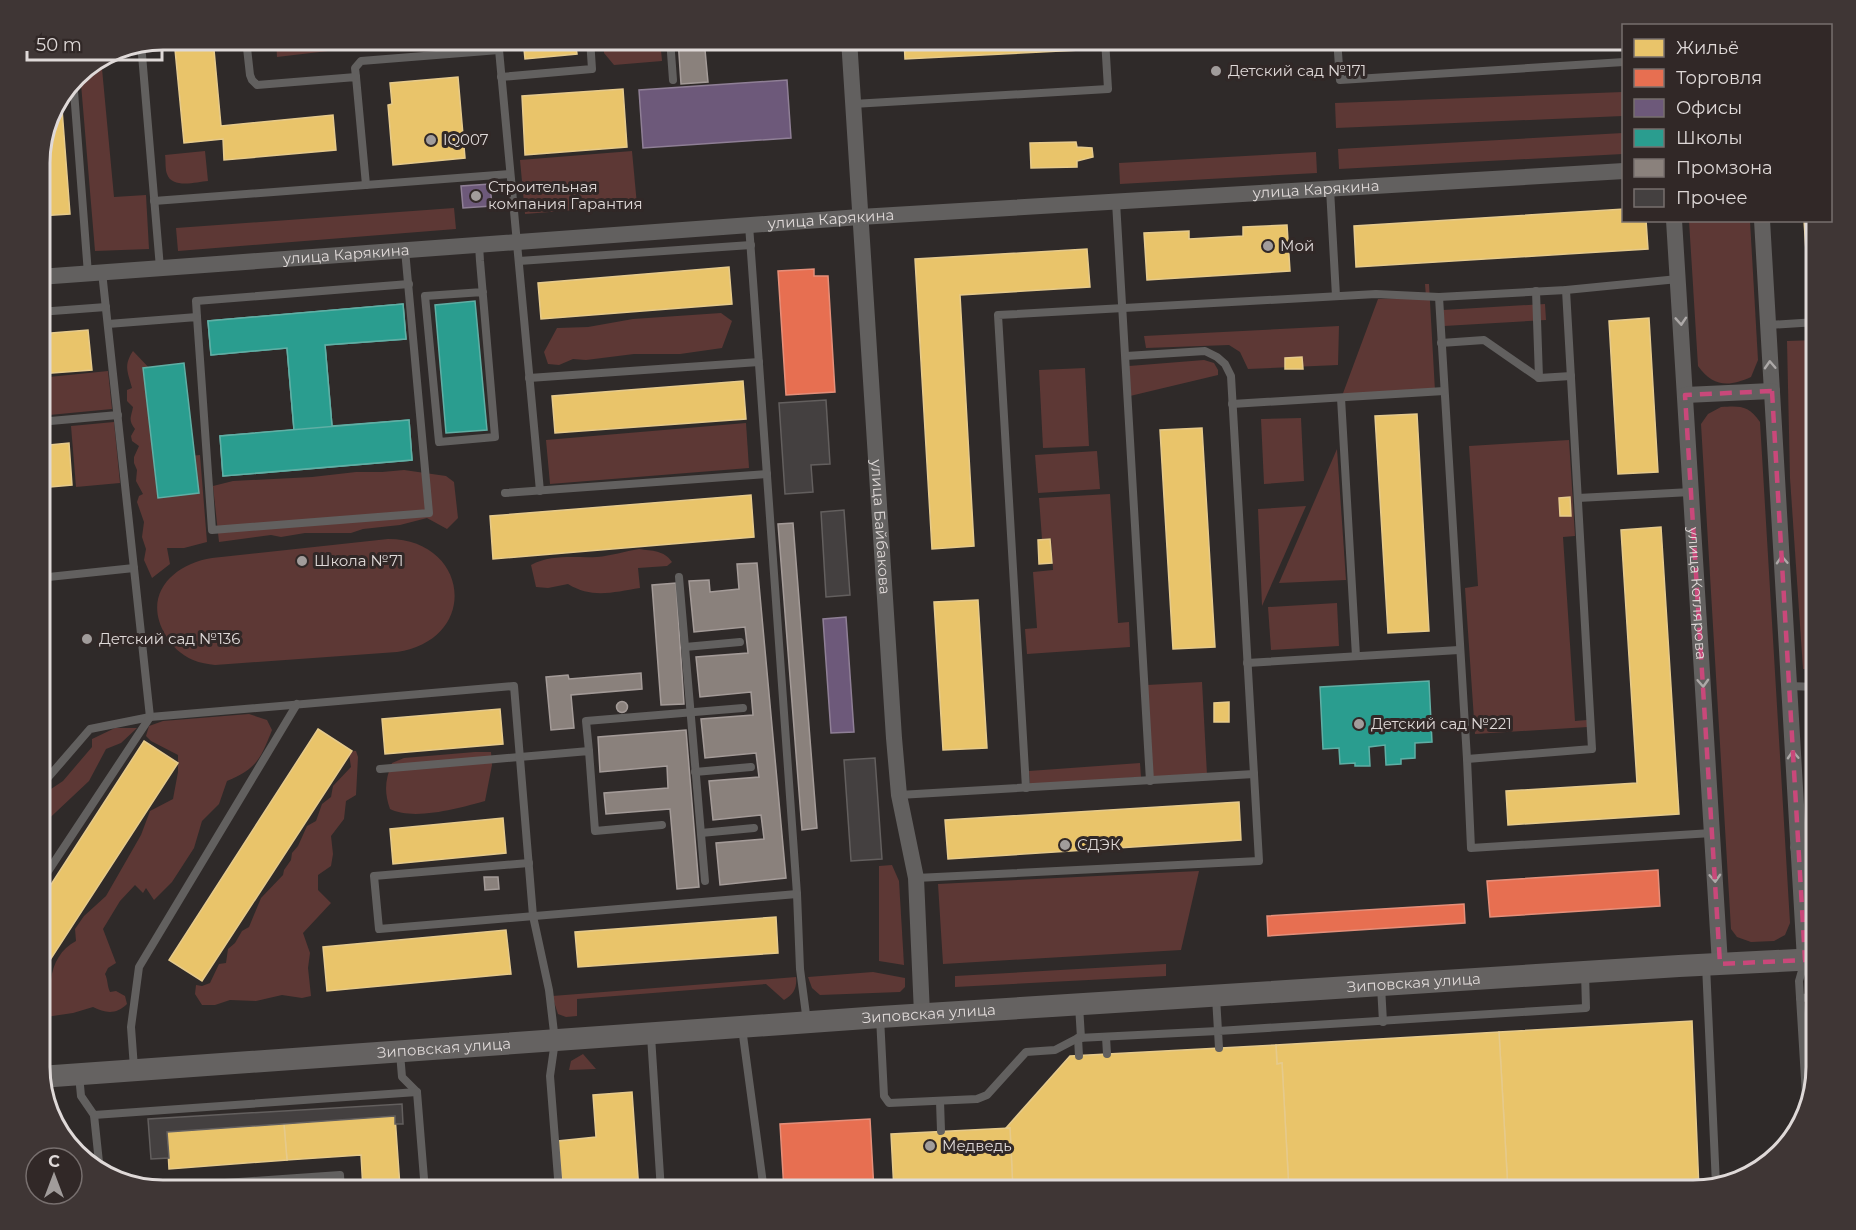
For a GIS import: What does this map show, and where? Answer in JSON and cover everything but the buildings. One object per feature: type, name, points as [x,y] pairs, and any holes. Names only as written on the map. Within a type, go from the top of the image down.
[{"type":"street","name":"улица Байбакова","points":[[850,50],[894,738],[899,795],[916,878],[922,1014]]},
{"type":"street","name":"улица Карякина","points":[[50,276],[860,217],[1622,171]]},
{"type":"street","name":"улица Котлярова","points":[[1674,222],[1712,834],[1713,964]]},
{"type":"street","points":[[1762,222],[1798,847],[1806,916]]},
{"type":"street","points":[[1685,395],[1772,391]]},
{"type":"street","points":[[1798,847],[1806,847]]},
{"type":"street","name":"Зиповская улица","points":[[50,1076],[922,1014],[1806,959]]},
{"type":"lane","points":[[247,50],[250,75],[257,85],[356,77]]},
{"type":"lane","points":[[366,185],[355,68],[362,61],[499,50],[540,491]]},
{"type":"lane","points":[[501,76],[592,69],[591,50]]},
{"type":"lane","points":[[671,50],[673,80]]},
{"type":"lane","points":[[853,104],[1108,89],[1106,50]]},
{"type":"lane","points":[[1338,50],[1340,80],[1622,62]]},
{"type":"lane","points":[[142,52],[160,268]]},
{"type":"lane","points":[[50,868],[150,717],[106,307],[95,273],[75,92]]},
{"type":"lane","points":[[154,201],[510,174]]},
{"type":"lane","points":[[1330,189],[1336,296]]},
{"type":"lane","points":[[1116,202],[1150,780]]},
{"type":"lane","points":[[749,225],[797,894],[800,969],[807,1022]]},
{"type":"lane","points":[[479,245],[483,292],[495,437],[439,442],[425,296],[483,292]]},
{"type":"lane","points":[[519,261],[751,245]]},
{"type":"lane","points":[[405,250],[409,284],[429,513],[212,531],[196,302],[409,284]]},
{"type":"lane","points":[[1026,788],[998,315],[1376,294],[1439,297],[1566,290],[1678,279]]},
{"type":"lane","points":[[1467,759],[1592,749],[1566,290]]},
{"type":"lane","points":[[1536,291],[1539,378]]},
{"type":"lane","points":[[1439,297],[1471,848],[1712,834]]},
{"type":"lane","points":[[50,311],[106,307]]},
{"type":"lane","points":[[108,324],[197,317]]},
{"type":"lane","points":[[1768,325],[1806,323]]},
{"type":"lane","points":[[1441,343],[1484,340],[1539,378],[1571,376]]},
{"type":"lane","points":[[916,878],[1259,861],[1231,376],[1225,364],[1218,357],[1205,351],[1126,356]]},
{"type":"lane","points":[[529,378],[759,362]]},
{"type":"lane","points":[[1232,404],[1444,391]]},
{"type":"lane","points":[[1341,398],[1356,656]]},
{"type":"lane","points":[[50,421],[118,415]]},
{"type":"lane","points":[[504,493],[767,474]]},
{"type":"lane","points":[[1578,498],[1691,492]]},
{"type":"lane","points":[[50,577],[134,568]]},
{"type":"lane","points":[[679,578],[705,881]]},
{"type":"lane","points":[[685,647],[740,642]]},
{"type":"lane","points":[[1247,663],[1459,650]]},
{"type":"lane","points":[[1789,686],[1806,687]]},
{"type":"lane","points":[[50,775],[90,729],[150,717],[514,687],[533,916],[549,990],[555,1041],[550,1076],[558,1180]]},
{"type":"lane","points":[[134,1070],[131,1027],[139,967],[297,704]]},
{"type":"lane","points":[[662,825],[595,831],[586,721],[743,708]]},
{"type":"lane","points":[[380,769],[589,752]]},
{"type":"lane","points":[[696,771],[751,767]]},
{"type":"lane","points":[[899,795],[1254,774]]},
{"type":"lane","points":[[701,833],[754,828]]},
{"type":"lane","points":[[529,863],[374,876],[379,929],[797,894]]},
{"type":"lane","points":[[1713,964],[1716,1178]]},
{"type":"lane","points":[[1805,1085],[1799,981],[1806,968]]},
{"type":"lane","points":[[880,1017],[885,1099],[894,1104],[983,1098],[1026,1052],[1054,1050],[1079,1038],[1383,1022],[1586,1008],[1585,972]]},
{"type":"lane","points":[[1381,985],[1383,1022]]},
{"type":"lane","points":[[1216,996],[1219,1048]]},
{"type":"lane","points":[[1800,998],[1806,998]]},
{"type":"lane","points":[[1078,1056],[1079,1005]]},
{"type":"lane","points":[[742,1028],[763,1180]]},
{"type":"lane","points":[[651,1034],[660,1180]]},
{"type":"lane","points":[[1106,1037],[1107,1054]]},
{"type":"lane","points":[[400,1052],[402,1077],[417,1092],[423,1180]]},
{"type":"lane","points":[[79,1075],[81,1096],[94,1115],[99,1160]]},
{"type":"lane","points":[[94,1115],[417,1092]]},
{"type":"lane","points":[[940,1101],[941,1131]]},
{"type":"lane","points":[[268,1180],[340,1175],[340,1180]]},
{"type":"highlighted area","points":[[1772,391],[1805,960],[1720,964],[1685,395]]},
{"type":"shaded area","points":[[277,50],[328,51],[277,57]]},
{"type":"shaded area","points":[[604,50],[661,50],[662,61],[614,65]]},
{"type":"shaded area","points":[[102,68],[114,197],[146,195],[149,249],[95,251],[81,85]]},
{"type":"shaded area","points":[[1622,92],[1622,116],[1336,128],[1335,103]]},
{"type":"shaded area","points":[[1622,133],[1622,154],[1339,169],[1338,149]]},
{"type":"shaded area","points":[[205,151],[208,181],[185,184],[170,179],[166,172],[165,155]]},
{"type":"shaded area","points":[[632,151],[637,205],[525,214],[520,160]]},
{"type":"shaded area","points":[[1316,152],[1317,173],[1120,184],[1119,163]]},
{"type":"shaded area","points":[[454,208],[456,229],[178,251],[176,228]]},
{"type":"shaded area","points":[[1689,222],[1750,222],[1758,360],[1751,377],[1729,383],[1710,378],[1698,366]]},
{"type":"shaded area","points":[[1425,284],[1429,284],[1435,391],[1342,396],[1378,299],[1426,297]]},
{"type":"shaded area","points":[[1545,304],[1546,320],[1444,326],[1443,310]]},
{"type":"shaded area","points":[[721,313],[732,321],[722,348],[680,354],[634,354],[586,360],[573,359],[559,365],[548,364],[544,352],[557,328],[588,327],[633,319]]},
{"type":"shaded area","points":[[1339,326],[1338,365],[1248,369],[1240,352],[1229,345],[1146,348],[1144,336]]},
{"type":"shaded area","points":[[1806,340],[1806,669],[1803,669],[1790,478],[1787,341]]},
{"type":"shaded area","points":[[133,351],[152,371],[158,459],[200,455],[207,542],[184,548],[167,548],[170,564],[152,578],[144,560],[146,549],[142,537],[144,522],[137,502],[139,496],[143,494],[136,481],[137,470],[134,463],[139,446],[132,441],[131,436],[135,429],[131,421],[133,407],[127,401],[127,390],[132,388],[127,365]]},
{"type":"shaded area","points":[[1204,360],[1214,363],[1218,375],[1130,396],[1129,366]]},
{"type":"shaded area","points":[[1085,368],[1089,446],[1043,448],[1039,370]]},
{"type":"shaded area","points":[[108,371],[112,409],[50,415],[50,377]]},
{"type":"shaded area","points":[[1721,407],[1743,408],[1752,412],[1760,422],[1790,923],[1785,935],[1774,941],[1751,942],[1737,937],[1731,929],[1701,424],[1708,414]]},
{"type":"shaded area","points":[[1301,418],[1304,481],[1264,484],[1261,419]]},
{"type":"shaded area","points":[[114,422],[120,483],[76,487],[71,426]]},
{"type":"shaded area","points":[[746,423],[749,468],[550,484],[546,440]]},
{"type":"shaded area","points":[[1569,440],[1575,536],[1563,537],[1575,721],[1587,720],[1588,727],[1475,734],[1465,588],[1478,586],[1469,446]]},
{"type":"shaded area","points":[[1337,449],[1346,580],[1279,583]]},
{"type":"shaded area","points":[[1097,451],[1100,489],[1038,493],[1035,455]]},
{"type":"shaded area","points":[[404,470],[446,476],[454,482],[458,518],[447,529],[427,518],[351,533],[305,533],[281,537],[271,535],[219,542],[213,486],[233,481]]},
{"type":"shaded area","points":[[1110,494],[1118,623],[1129,622],[1130,647],[1027,654],[1025,629],[1037,628],[1033,572],[1053,570],[1051,538],[1042,539],[1039,498]]},
{"type":"shaded area","points":[[1306,506],[1262,606],[1258,509]]},
{"type":"shaded area","points":[[388,539],[415,543],[435,555],[449,571],[454,591],[452,611],[442,629],[424,643],[397,652],[215,665],[196,661],[181,653],[168,640],[159,621],[157,607],[159,595],[165,584],[185,567],[198,561]]},
{"type":"shaded area","points":[[639,549],[661,553],[672,562],[667,566],[638,568],[640,588],[594,593],[568,584],[548,588],[536,587],[531,565],[547,559],[602,556]]},
{"type":"shaded area","points":[[1337,603],[1339,646],[1271,650],[1268,607]]},
{"type":"shaded area","points":[[1202,682],[1207,775],[1153,778],[1147,685]]},
{"type":"shaded area","points":[[249,714],[267,720],[272,730],[256,762],[245,772],[227,781],[219,804],[202,821],[194,848],[172,882],[154,900],[146,888],[143,893],[135,885],[120,901],[103,929],[116,963],[108,968],[105,974],[109,990],[125,996],[127,1004],[115,1011],[106,1012],[93,1007],[50,1016],[50,980],[59,957],[76,941],[75,929],[84,916],[106,896],[141,835],[150,811],[173,799],[178,772],[178,755],[146,736],[149,726],[163,721]]},
{"type":"shaded area","points":[[115,728],[137,728],[121,743],[106,749],[89,781],[50,818],[50,790],[63,781],[92,747],[92,739]]},
{"type":"shaded area","points":[[354,751],[358,757],[356,795],[346,801],[344,819],[331,836],[333,854],[331,866],[318,875],[318,890],[331,903],[303,933],[310,953],[308,968],[311,996],[302,998],[282,995],[256,1001],[230,1000],[215,1005],[202,1005],[195,994],[196,985],[202,986],[210,983],[219,964],[226,963],[228,949],[235,943],[242,931],[249,927],[261,898],[283,875],[307,826],[316,821],[322,804],[331,797],[333,786],[351,767],[349,754]]},
{"type":"shaded area","points":[[491,752],[492,765],[485,801],[424,814],[411,814],[390,809],[386,786],[392,763],[404,758]]},
{"type":"shaded area","points":[[1140,763],[1141,777],[1030,785],[1029,771]]},
{"type":"shaded area","points":[[892,865],[899,881],[904,965],[879,961],[879,866]]},
{"type":"shaded area","points":[[1199,871],[1181,950],[943,964],[938,884]]},
{"type":"shaded area","points":[[1166,964],[1166,976],[955,987],[955,976]]},
{"type":"shaded area","points":[[873,972],[905,978],[905,987],[900,992],[820,995],[812,988],[808,977]]},
{"type":"shaded area","points":[[796,977],[794,990],[784,1000],[766,984],[577,999],[577,1016],[566,1017],[558,1014],[552,996]]},
{"type":"shaded area","points":[[583,1054],[596,1069],[569,1070],[571,1061]]},
{"type":"place","name":"Детский сад №171","points":[[1216,71]]},
{"type":"place","name":"IQ007","points":[[431,140]]},
{"type":"place","name":"Строительная компания Гарантия","points":[[476,196]]},
{"type":"place","name":"Мой","points":[[1268,246]]},
{"type":"place","name":"Школа №71","points":[[302,561]]},
{"type":"place","name":"Детский сад №136","points":[[87,639]]},
{"type":"place","name":"Детский сад №221","points":[[1359,724]]},
{"type":"place","name":"СДЭК","points":[[1065,845]]},
{"type":"place","name":"Медведь","points":[[930,1146]]}]
